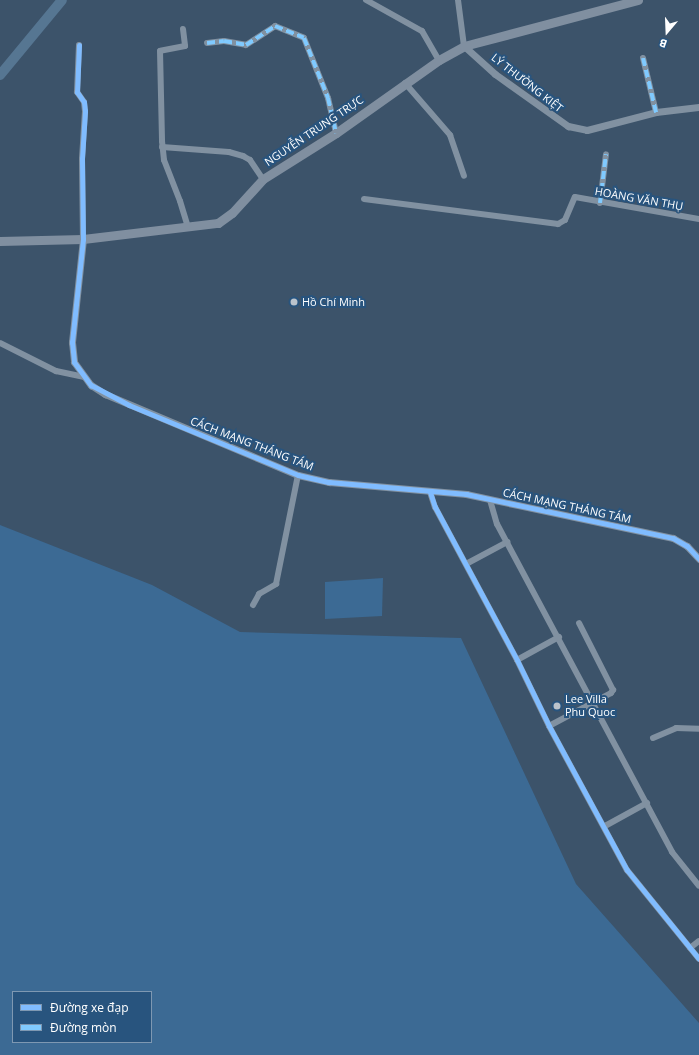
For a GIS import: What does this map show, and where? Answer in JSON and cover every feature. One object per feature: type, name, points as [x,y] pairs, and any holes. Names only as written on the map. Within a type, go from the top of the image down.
[{"type":"main road","name":"NGUYỄN TRUNG TRỰC","points":[[0,241],[83,239],[188,228],[224,220],[263,180],[336,133],[439,60],[464,46],[623,2],[638,0]]},
{"type":"street","points":[[366,0],[422,30],[439,60]]},
{"type":"street","points":[[458,0],[464,46]]},
{"type":"street","points":[[207,43],[224,41],[246,45],[276,26],[304,38],[328,98],[336,133]]},
{"type":"street","points":[[183,29],[185,46],[160,51],[162,147],[164,160],[180,200],[188,228]]},
{"type":"street","points":[[78,45],[77,92],[84,102],[85,111],[82,159],[83,239]]},
{"type":"street","name":"LÝ THƯỜNG KIỆT","points":[[464,46],[495,74],[568,126],[587,130],[656,112],[699,107]]},
{"type":"street","points":[[643,58],[656,112]]},
{"type":"street","points":[[405,83],[450,135],[464,176]]},
{"type":"street","points":[[162,147],[229,152],[243,156],[250,160],[263,180]]},
{"type":"street","points":[[600,203],[606,154]]},
{"type":"street","name":"HOÀNG VĂN THỤ","points":[[364,199],[558,224],[566,220],[575,196],[600,203],[699,219]]},
{"type":"street","name":"CÁCH MẠNG THÁNG TÁM","points":[[83,239],[72,342],[74,362],[91,385],[111,397],[298,475],[329,482],[466,494],[673,538],[683,543],[699,559]]},
{"type":"street","points":[[0,343],[56,371],[84,377]]},
{"type":"street","points":[[253,605],[259,594],[276,584],[298,475]]},
{"type":"street","points":[[430,492],[435,507],[517,660],[549,726],[605,826],[627,870],[639,888],[699,960]]},
{"type":"street","points":[[490,500],[497,524],[559,637],[672,852],[699,886]]},
{"type":"street","points":[[466,564],[507,542]]},
{"type":"street","points":[[549,726],[612,693],[613,690],[579,623]]},
{"type":"street","points":[[517,660],[559,637]]},
{"type":"street","points":[[653,738],[676,728],[699,729]]},
{"type":"street","points":[[605,826],[647,803]]},
{"type":"street","points":[[690,948],[699,941]]},
{"type":"shaded area","points":[[0,525],[152,585],[240,632],[461,638],[576,884],[699,1023],[699,1055],[0,1055]]},
{"type":"shaded area","points":[[383,578],[382,616],[325,619],[325,582]]},
{"type":"waterway","points":[[0,75],[62,0]]},
{"type":"marked path","points":[[207,43],[224,41],[246,45],[275,26],[304,38],[328,98],[336,133]]},
{"type":"marked path","points":[[643,58],[656,112]]},
{"type":"marked path","points":[[600,203],[606,154]]},
{"type":"cycle path","points":[[79,45],[77,92],[84,102],[85,111],[82,159],[83,239],[72,342],[74,362],[91,385],[129,405],[298,475],[329,482],[466,494],[673,538],[687,546],[699,559]]},
{"type":"cycle path","points":[[430,492],[435,507],[517,660],[549,726],[627,870],[699,959]]},
{"type":"place","name":"Hồ Chí Minh","points":[[294,302]]},
{"type":"place","name":"Lee Villa Phu Quoc","points":[[557,706]]}]
